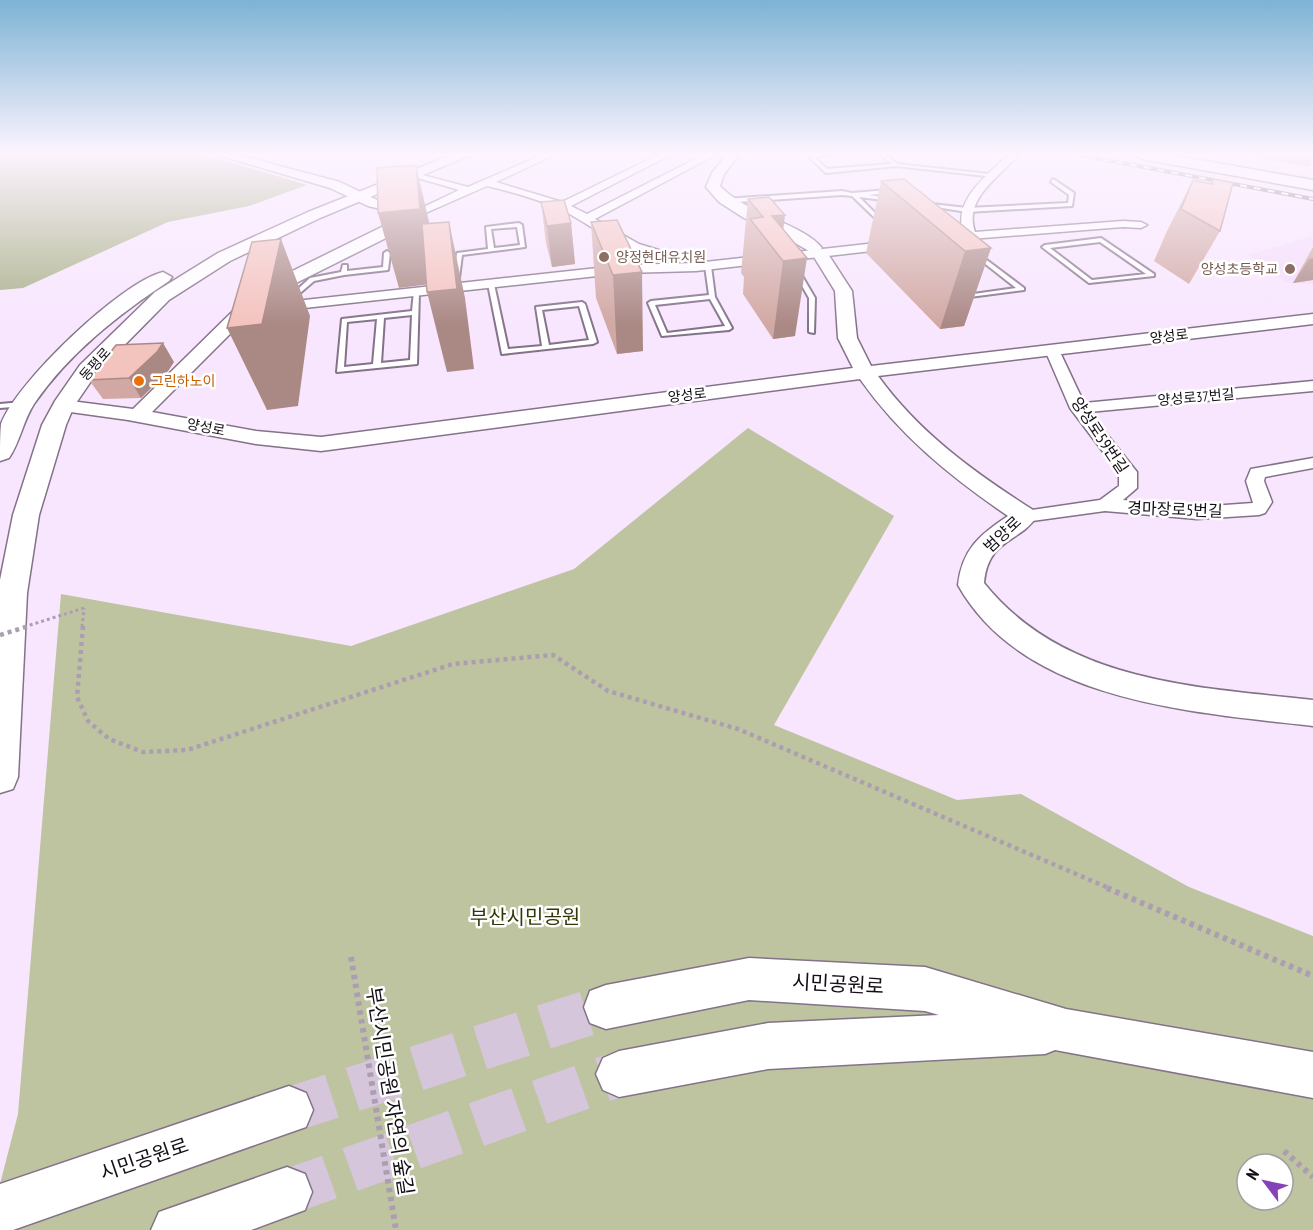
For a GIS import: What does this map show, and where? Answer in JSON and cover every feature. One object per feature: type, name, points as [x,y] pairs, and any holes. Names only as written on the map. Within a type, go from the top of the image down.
[{"type":"main road","name":"동평로","points":[[0,453],[22,404],[72,348],[132,296],[241,234],[304,211]]},
{"type":"main road","name":"동평로","points":[[0,777],[12,593],[26,515],[54,425],[63,406],[88,370],[162,296],[224,257],[317,211]]},
{"type":"main road","name":"시민공원로","points":[[606,1007],[749,980],[926,989],[1066,1031],[1313,1075]]},
{"type":"main road","name":"시민공원로","points":[[619,1074],[768,1046],[1066,1031]]},
{"type":"main road","name":"시민공원로","points":[[0,1209],[289,1110]]},
{"type":"main road","points":[[177,1230],[287,1192]]},
{"type":"street","points":[[412,211],[417,213]]},
{"type":"street","points":[[139,414],[243,311],[272,288],[405,223],[421,211]]},
{"type":"street","points":[[574,211],[664,262],[708,266],[906,243]]},
{"type":"street","points":[[588,218],[601,211]]},
{"type":"street","name":"범양로","points":[[739,211],[764,229],[796,236],[818,253],[835,273],[845,295],[843,319],[850,344],[885,403],[910,431],[946,461],[1025,516],[998,534],[973,563],[971,585],[997,617],[1036,648],[1083,672],[1143,689],[1311,716]]},
{"type":"street","points":[[967,211],[965,216],[970,237]]},
{"type":"street","points":[[936,240],[1123,224],[1141,225]]},
{"type":"street","points":[[243,311],[595,272],[732,250]]},
{"type":"street","name":"양성로","points":[[63,406],[139,414],[285,442],[321,444],[867,372],[1313,319]]},
{"type":"street","name":"양성로59번길","points":[[1052,350],[1078,408],[1128,472],[1128,488],[1105,505]]},
{"type":"street","name":"양성로37번길","points":[[1078,408],[1313,387]]},
{"type":"street","name":"경마장로5번길","points":[[1105,505],[1197,513],[1259,509],[1263,502],[1255,481],[1257,473],[1313,463]]},
{"type":"street","points":[[1025,516],[1105,505]]},
{"type":"lane","points":[[870,211],[874,215],[911,211]]},
{"type":"lane","points":[[455,288],[459,254],[523,246],[519,225],[488,228],[491,249]]},
{"type":"lane","points":[[1072,229],[1088,242],[1101,240],[1152,275],[1091,282],[1045,246],[1088,242]]},
{"type":"lane","points":[[287,306],[293,293],[312,279],[345,270],[386,269],[387,253]]},
{"type":"lane","points":[[956,289],[964,297],[1022,289],[978,254],[968,255]]},
{"type":"lane","points":[[784,256],[802,278],[812,298],[812,332]]},
{"type":"lane","points":[[708,266],[712,297],[729,328],[664,336],[651,303],[712,297]]},
{"type":"lane","points":[[491,284],[505,352],[593,342],[582,304],[538,308],[546,347]]},
{"type":"lane","points":[[415,313],[344,320],[340,370],[414,362],[416,292]]},
{"type":"lane","points":[[377,366],[381,316]]},
{"type":"lane","points":[[0,406],[22,404]]},
{"type":"path","points":[[0,635],[84,608],[77,697],[88,721],[109,739],[143,752],[187,750],[453,664],[552,655],[608,691],[738,729],[1313,976]]},
{"type":"path","name":"부산시민공원 자연의 숲길","points":[[351,957],[396,1230]]},
{"type":"path","points":[[1284,1151],[1313,1177]]},
{"type":"shaded area","name":"양성초등학교","points":[[1313,236],[1313,284],[1287,283],[1248,255]]},
{"type":"green space","points":[[0,211],[222,211],[168,222],[23,288],[0,290]]},
{"type":"green space","name":"부산시민공원","points":[[748,428],[894,516],[774,725],[957,800],[1021,794],[1189,887],[1313,936],[1313,1230],[0,1230],[0,1184],[18,1114],[61,594],[351,646],[574,569]]},
{"type":"building","points":[[543,211],[567,211],[571,223],[547,226]]},
{"type":"building","points":[[758,211],[782,211],[785,215],[772,216],[807,258],[783,261],[750,219],[763,217]]},
{"type":"building","points":[[917,211],[945,211],[991,248],[965,251]]},
{"type":"building","points":[[1185,211],[1225,211],[1220,231]]},
{"type":"building","points":[[617,220],[642,272],[613,275],[591,222]]},
{"type":"building","points":[[449,222],[457,289],[427,292],[422,224]]},
{"type":"building","points":[[281,239],[262,324],[227,328],[252,242]]},
{"type":"building","points":[[163,343],[157,352],[129,378],[89,380],[116,345]]},
{"type":"tunnel","points":[[289,1110],[606,1007]]},
{"type":"tunnel","points":[[287,1192],[619,1074]]},
{"type":"place","name":"양정현대유치원","points":[[604,257]]},
{"type":"place","name":"양성초등학교","points":[[1290,269]]},
{"type":"place","name":"그린하노이","points":[[139,381]]}]
